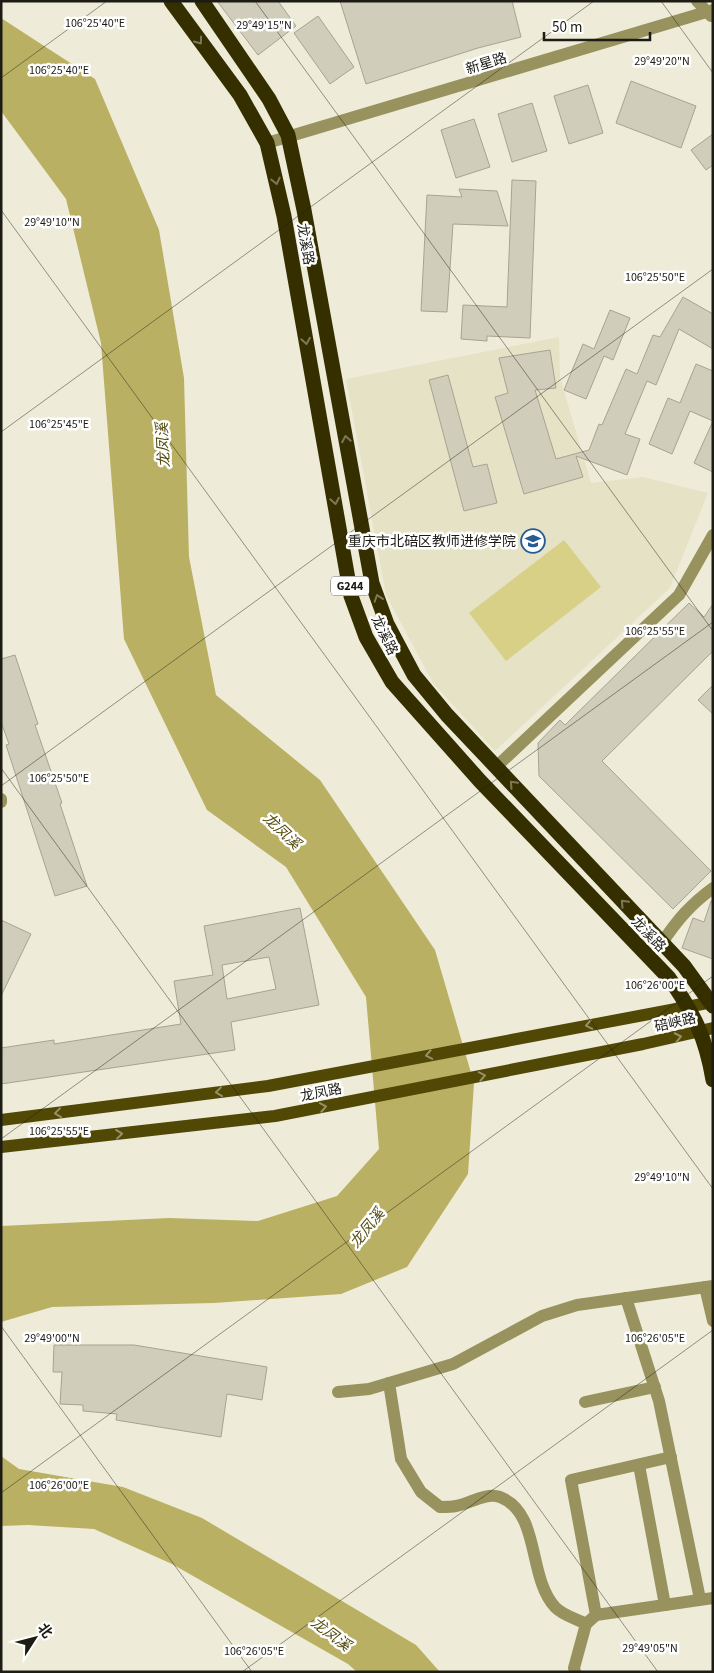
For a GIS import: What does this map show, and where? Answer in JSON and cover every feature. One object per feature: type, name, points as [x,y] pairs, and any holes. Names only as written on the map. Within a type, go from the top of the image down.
[{"type":"highway","name":"龙溪路","points":[[171,1],[240,95],[267,143],[284,216],[351,596],[366,637],[392,682],[487,788],[668,978],[707,1030],[713,1080]]},
{"type":"highway","name":"龙溪路","points":[[202,1],[269,99],[289,138],[304,210],[372,583],[387,624],[414,675],[496,767],[684,966],[712,1004]]},
{"type":"main road","name":"碚峡路","points":[[637,1016],[689,1006],[712,1004]]},
{"type":"main road","name":"龙凤路","points":[[1,1120],[268,1086],[637,1016]]},
{"type":"main road","name":"碚峡路","points":[[643,1044],[707,1030]]},
{"type":"main road","name":"龙凤路","points":[[1,1147],[275,1116],[643,1044]]},
{"type":"street","points":[[697,1],[711,13]]},
{"type":"street","name":"新星路","points":[[267,143],[711,13]]},
{"type":"street","points":[[496,767],[679,595],[713,535]]},
{"type":"street","points":[[662,943],[676,921],[690,906],[713,888]]},
{"type":"street","points":[[338,1392],[369,1389],[453,1364],[542,1316],[577,1305],[709,1286],[713,1321]]},
{"type":"street","points":[[575,1672],[574,1668],[586,1624],[596,1615],[706,1599],[655,1387],[626,1298]]},
{"type":"street","points":[[389,1383],[401,1459],[421,1492],[440,1507],[456,1506],[478,1498],[499,1496],[517,1508],[531,1532],[533,1557],[542,1586],[556,1608],[586,1624]]},
{"type":"street","points":[[585,1402],[655,1387]]},
{"type":"street","points":[[596,1615],[571,1480],[671,1457]]},
{"type":"street","points":[[639,1465],[665,1604]]},
{"type":"shaded area","name":"重庆市北碚区教师进修学院","points":[[559,337],[560,377],[591,483],[643,477],[708,493],[670,588],[495,751],[433,683],[386,595],[346,379]]},
{"type":"shaded area","points":[[564,540],[601,587],[506,661],[469,613]]},
{"type":"water","name":"龙凤溪","points":[[1,18],[95,79],[159,230],[184,378],[189,557],[216,695],[320,780],[435,950],[474,1083],[468,1174],[407,1267],[341,1294],[214,1303],[52,1307],[1,1322],[1,1226],[169,1218],[258,1221],[337,1196],[379,1149],[366,997],[286,867],[207,810],[124,639],[101,343],[66,199],[1,111]]},
{"type":"water","name":"龙凤溪","points":[[1,1456],[19,1469],[123,1487],[202,1518],[416,1645],[440,1672],[357,1672],[348,1664],[172,1564],[94,1529],[28,1525],[1,1526]]},
{"type":"building","points":[[217,1],[278,1],[296,26],[258,55]]},
{"type":"building","points":[[340,1],[512,1],[521,37],[478,48],[366,84]]},
{"type":"building","points":[[318,16],[354,67],[330,84],[294,33]]},
{"type":"building","points":[[631,81],[696,106],[681,148],[616,123]]},
{"type":"building","points":[[588,85],[603,133],[569,144],[554,96]]},
{"type":"building","points":[[532,103],[547,151],[512,162],[498,114]]},
{"type":"building","points":[[474,119],[490,167],[456,178],[441,130]]},
{"type":"building","points":[[713,134],[713,165],[706,170],[691,150]]},
{"type":"building","points":[[512,180],[536,181],[530,338],[487,336],[487,341],[461,339],[463,305],[507,307]]},
{"type":"building","points":[[459,189],[497,191],[508,226],[453,224],[447,312],[421,311],[427,195],[462,197]]},
{"type":"building","points":[[683,297],[713,314],[713,349],[679,329],[656,385],[647,381],[625,434],[640,439],[627,475],[576,456],[583,477],[524,494],[495,397],[508,393],[499,358],[550,350],[556,388],[535,390],[556,459],[589,450],[599,424],[602,425],[626,369],[637,374],[653,335],[660,337]]},
{"type":"building","points":[[610,310],[630,318],[613,360],[604,356],[586,399],[564,390],[583,344],[594,349]]},
{"type":"building","points":[[696,364],[713,371],[713,421],[690,411],[672,454],[649,444],[668,398],[680,403]]},
{"type":"building","points":[[448,375],[473,467],[487,464],[497,503],[464,511],[429,380]]},
{"type":"building","points":[[713,421],[713,472],[694,463]]},
{"type":"building","points":[[689,603],[704,617],[713,604],[713,651],[602,761],[711,871],[673,909],[539,776],[538,743],[560,720],[565,725]]},
{"type":"building","points":[[15,655],[38,724],[35,725],[62,803],[60,804],[87,886],[55,896],[6,745],[9,744],[1,722],[1,659]]},
{"type":"building","points":[[713,685],[713,714],[698,700]]},
{"type":"building","points":[[711,901],[713,901],[713,959],[682,948],[693,918],[704,922]]},
{"type":"building","points":[[300,908],[319,1005],[231,1022],[235,1050],[1,1084],[1,1048],[54,1040],[54,1044],[181,1024],[174,981],[213,975],[204,926]],"holes":[[[269,957],[276,989],[227,999],[222,965]]]},
{"type":"building","points":[[1,920],[31,934],[1,996]]},
{"type":"building","points":[[54,1345],[134,1345],[267,1367],[262,1400],[227,1394],[221,1437],[116,1420],[117,1414],[83,1411],[83,1405],[60,1404],[62,1372],[53,1372]]},
{"type":"place","name":"重庆市北碚区教师进修学院","points":[[533,541]]}]
